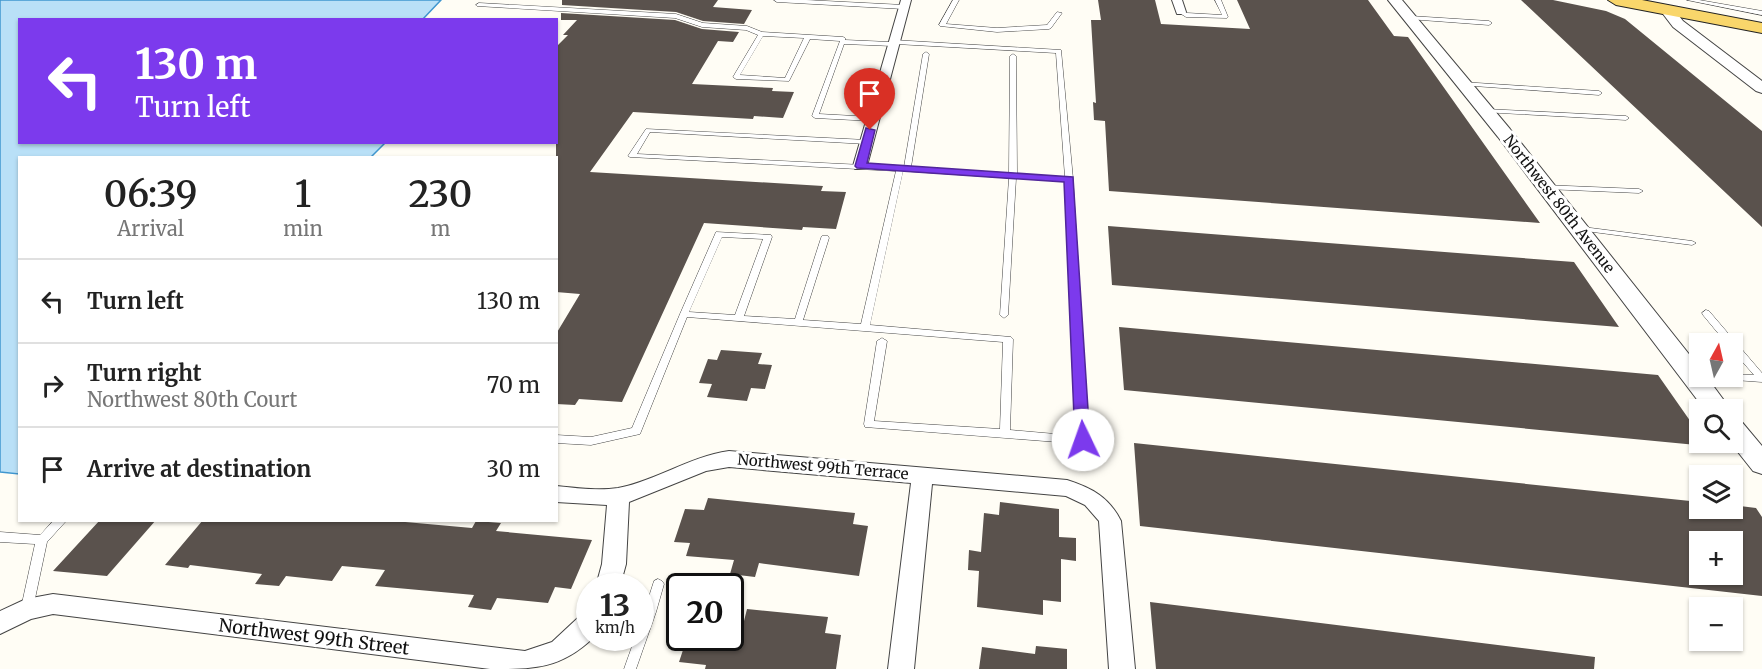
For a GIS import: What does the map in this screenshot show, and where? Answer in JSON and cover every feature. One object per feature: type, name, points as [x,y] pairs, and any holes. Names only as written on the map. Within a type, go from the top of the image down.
[{"type":"main road","points":[[1616,0],[1666,5],[1762,28]]},
{"type":"street","points":[[1177,0],[1181,12]]},
{"type":"street","name":"Northwest 80th Avenue","points":[[1395,0],[1689,363]]},
{"type":"street","points":[[860,166],[905,4]]},
{"type":"street","points":[[1666,5],[1678,24],[1759,84]]},
{"type":"street","points":[[1743,440],[1760,461]]},
{"type":"street","name":"Northwest 99th Terrace","points":[[558,494],[596,498],[618,496],[716,460],[744,459],[922,476],[1052,485],[1076,491],[1094,500],[1107,513],[1112,530],[1122,669]]},
{"type":"street","points":[[901,669],[922,476]]},
{"type":"street","points":[[612,573],[618,496]]},
{"type":"street","name":"Northwest 99th Street","points":[[26,609],[53,604],[525,662],[555,655],[576,638]]},
{"type":"street","points":[[0,624],[26,609]]},
{"type":"lane","points":[[777,0],[905,4]]},
{"type":"lane","points":[[956,0],[942,25],[998,30],[1049,27],[1059,13]]},
{"type":"lane","points":[[1181,12],[1186,15],[1225,17],[1218,0]]},
{"type":"lane","points":[[1690,0],[1762,13]]},
{"type":"lane","points":[[480,5],[676,16],[702,25],[747,28],[761,34],[843,39],[842,42]]},
{"type":"lane","points":[[1410,18],[1489,22]]},
{"type":"lane","points":[[761,34],[736,77],[787,80],[808,37]]},
{"type":"lane","points":[[842,42],[1059,51],[1069,179],[1083,440],[869,424],[882,341]]},
{"type":"lane","points":[[842,42],[815,116],[873,119]]},
{"type":"lane","points":[[866,327],[904,169],[926,54]]},
{"type":"lane","points":[[1004,315],[1013,176],[1013,56]]},
{"type":"lane","points":[[1462,84],[1599,93]]},
{"type":"lane","points":[[1485,111],[1626,118]]},
{"type":"lane","points":[[867,142],[648,130],[632,156],[860,166],[1069,179]]},
{"type":"lane","points":[[1546,187],[1639,191]]},
{"type":"lane","points":[[1578,228],[1692,243]]},
{"type":"lane","points":[[558,439],[591,441],[636,431],[719,234],[768,237],[738,319]]},
{"type":"lane","points":[[798,323],[825,238]]},
{"type":"lane","points":[[1706,313],[1723,333]]},
{"type":"lane","points":[[684,314],[1008,339],[1005,433]]},
{"type":"lane","points":[[1743,357],[1762,379],[1743,378]]},
{"type":"lane","points":[[26,609],[42,540],[60,522]]},
{"type":"lane","points":[[0,537],[42,540]]},
{"type":"lane","points":[[654,592],[658,584]]},
{"type":"lane","points":[[630,669],[635,651]]},
{"type":"water","points":[[0,0],[441,0],[424,18],[18,18],[18,144],[384,144],[372,156],[18,156],[18,474],[0,472]]},
{"type":"building","points":[[562,0],[718,0],[713,7],[752,10],[744,24],[703,21],[676,12],[562,5]]},
{"type":"building","points":[[1098,0],[1155,0],[1161,24],[1250,29],[1237,0],[1368,0],[1394,36],[1408,37],[1540,223],[1109,191],[1105,121],[1094,120],[1093,102],[1096,103],[1091,20],[1101,20]]},
{"type":"building","points":[[1521,0],[1553,0],[1606,11],[1625,19],[1762,131],[1762,227]]},
{"type":"building","points":[[561,13],[675,20],[702,29],[739,32],[733,42],[718,41],[692,84],[773,88],[772,91],[794,92],[783,118],[754,116],[753,119],[633,112],[590,172],[823,186],[821,191],[846,192],[836,229],[803,227],[802,230],[704,223],[622,402],[579,399],[575,405],[558,404],[558,331],[580,294],[558,292],[558,156],[556,156],[556,144],[558,144],[558,45],[568,35],[563,35],[577,20],[561,20]]},
{"type":"building","points":[[1108,226],[1574,262],[1619,327],[1112,285]]},
{"type":"building","points":[[1119,327],[1658,375],[1689,419],[1689,444],[1124,390]]},
{"type":"building","points":[[721,350],[762,353],[758,364],[772,365],[765,389],[751,388],[747,401],[707,397],[712,384],[699,383],[708,359],[717,360]]},
{"type":"building","points":[[1134,443],[1689,501],[1689,519],[1743,519],[1743,506],[1756,508],[1762,517],[1762,596],[1140,526]]},
{"type":"building","points":[[708,498],[855,513],[853,524],[868,526],[859,576],[759,563],[755,577],[744,576],[744,573],[730,573],[734,560],[686,556],[690,543],[674,542],[685,509],[704,510]]},
{"type":"building","points":[[1000,502],[1059,509],[1059,537],[1076,538],[1076,561],[1061,559],[1061,602],[1043,600],[1043,615],[977,607],[979,571],[968,570],[969,550],[981,552],[984,513],[999,515]]},
{"type":"building","points":[[98,522],[154,522],[107,576],[53,571]]},
{"type":"building","points":[[201,522],[405,522],[472,528],[475,522],[488,522],[501,523],[496,531],[592,540],[571,589],[555,587],[548,603],[497,598],[491,610],[468,607],[474,595],[375,586],[385,570],[342,566],[332,581],[286,576],[279,586],[255,584],[262,574],[190,565],[188,568],[165,565]]},
{"type":"building","points":[[1150,602],[1595,657],[1594,669],[1156,669]]},
{"type":"building","points":[[747,609],[828,617],[825,633],[841,635],[836,669],[705,669],[706,665],[679,662],[683,651],[744,651],[744,621]]},
{"type":"building","points":[[1036,646],[1067,649],[1067,669],[979,669],[982,647],[1035,654]]},
{"type":"route","points":[[870,130],[860,166],[1069,179],[1083,440]]}]
